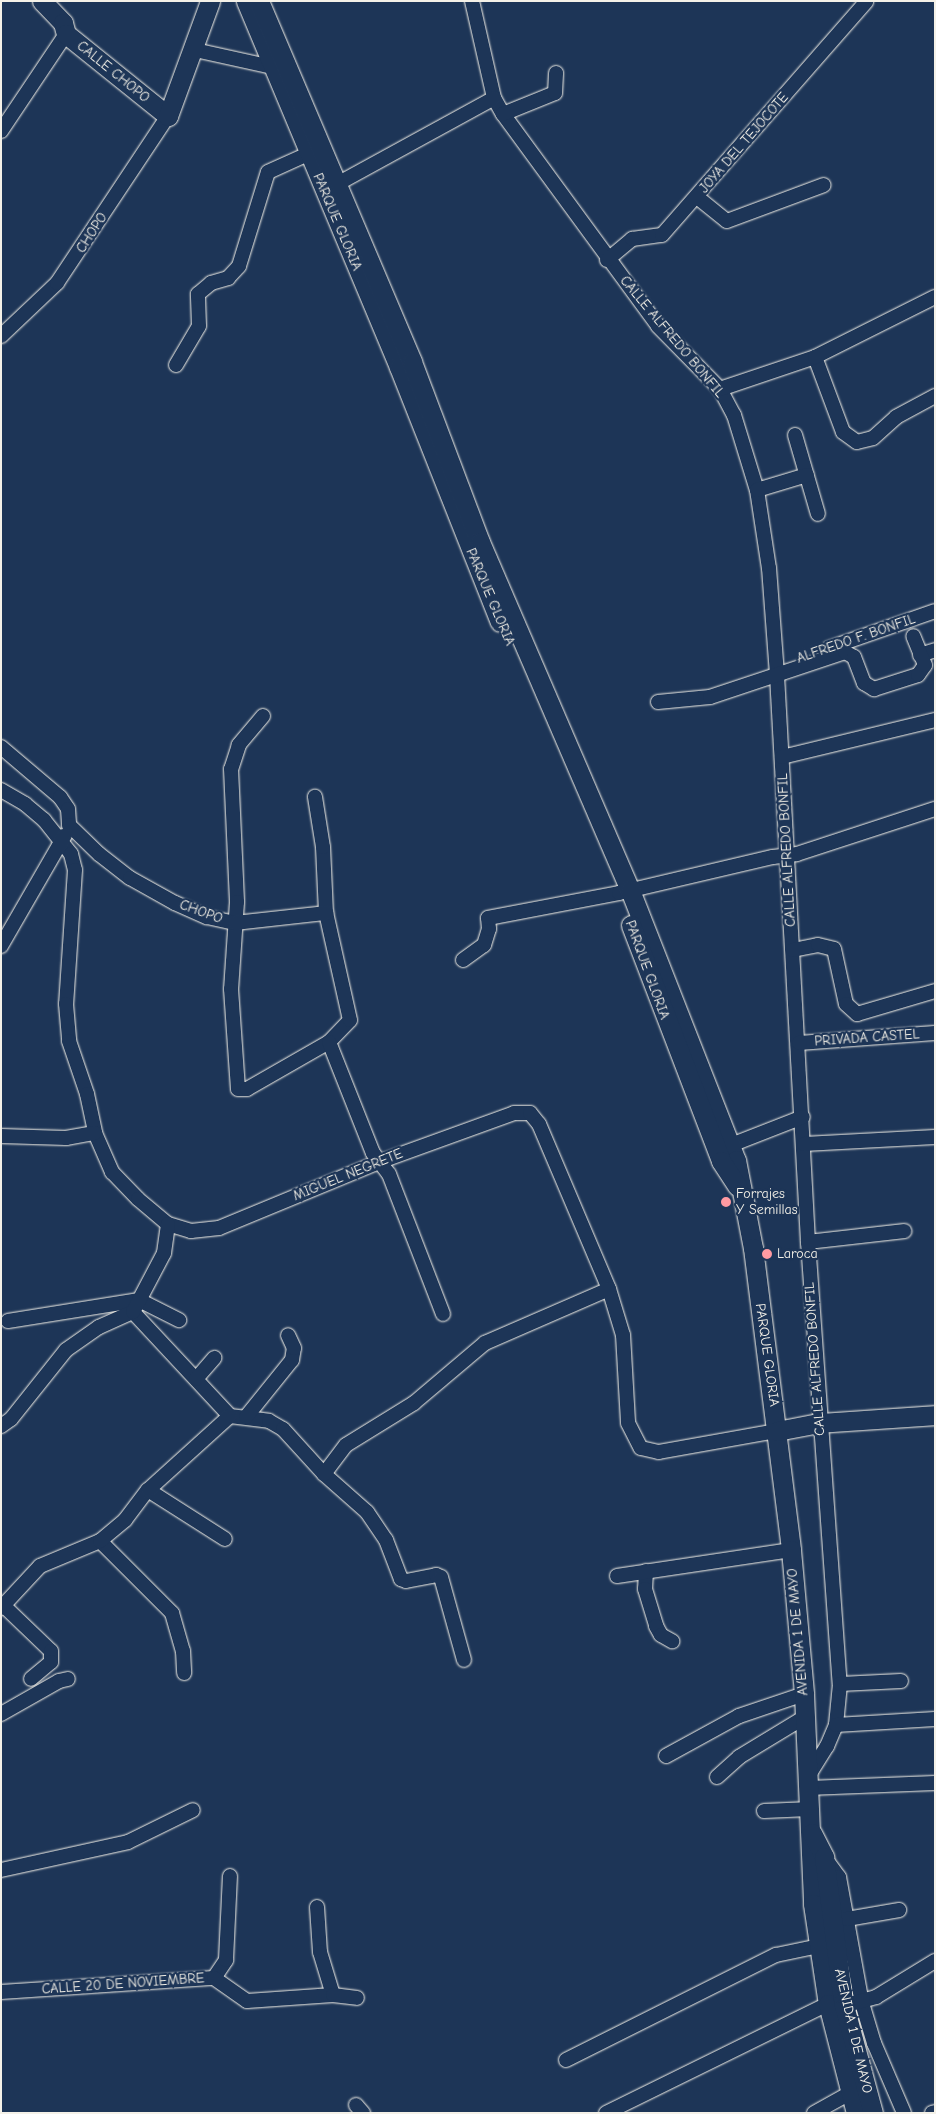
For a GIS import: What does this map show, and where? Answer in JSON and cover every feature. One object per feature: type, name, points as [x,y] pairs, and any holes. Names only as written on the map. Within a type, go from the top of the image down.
[{"type":"main road","name":"CALLE CHOPO","points":[[42,1],[63,23],[66,34],[168,116]]},
{"type":"main road","points":[[168,116],[194,50],[210,1]]},
{"type":"main road","name":"PARQUE GLORIA","points":[[246,1],[308,154],[330,189]]},
{"type":"main road","name":"PARQUE GLORIA","points":[[259,1],[399,367],[624,891],[679,1036],[721,1161],[739,1190]]},
{"type":"main road","name":"PARQUE GLORIA","points":[[679,1036],[731,1145],[739,1190],[753,1248],[777,1431]]},
{"type":"main road","points":[[777,1431],[819,1423],[935,1415]]},
{"type":"main road","name":"AVENIDA 1 DE MAYO","points":[[777,1431],[791,1550],[806,1717],[807,1783],[812,1832],[810,1858],[819,1946],[844,2003],[873,2113]]},
{"type":"main road","name":"AVENIDA 1 DE MAYO","points":[[812,1832],[824,1857],[844,2003],[850,2093],[856,2113]]},
{"type":"street","name":"CALLE ALFREDO BONFIL","points":[[472,1],[494,98],[503,114],[607,260],[658,326],[720,390],[734,415],[756,490],[768,568],[777,670],[819,1423],[840,1684],[836,1725],[807,1783]]},
{"type":"street","name":"JOYA DEL TEJOCOTE","points":[[607,260],[632,239],[662,235],[866,2]]},
{"type":"street","points":[[1,131],[66,34]]},
{"type":"street","points":[[194,50],[272,66]]},
{"type":"street","points":[[503,114],[555,93],[556,73]]},
{"type":"street","points":[[330,189],[494,98]]},
{"type":"street","name":"CHOPO","points":[[1,336],[57,283],[168,116]]},
{"type":"street","points":[[176,365],[198,326],[198,294],[211,283],[228,278],[239,266],[268,172],[308,154]]},
{"type":"street","points":[[697,197],[727,221],[824,185]]},
{"type":"street","points":[[720,390],[815,358],[935,297]]},
{"type":"street","points":[[815,358],[843,432],[858,442],[874,438],[896,417],[935,396]]},
{"type":"street","points":[[795,435],[818,514]]},
{"type":"street","points":[[756,490],[807,476]]},
{"type":"street","name":"ALFREDO F. BONFIL","points":[[777,670],[935,611]]},
{"type":"street","points":[[658,702],[710,696],[777,670],[845,652],[854,657],[864,683],[874,689],[918,675],[925,665],[913,636]]},
{"type":"street","points":[[920,655],[935,650]]},
{"type":"street","points":[[262,716],[239,745],[231,769],[235,923],[230,989],[238,1089],[247,1089],[329,1042],[350,1020],[326,913],[323,847],[315,797]]},
{"type":"street","points":[[782,757],[935,720]]},
{"type":"street","points":[[1,746],[60,797],[68,809],[69,825],[62,843],[1,946]]},
{"type":"street","name":"MIGUEL NEGRETE","points":[[1,790],[25,804],[71,854],[75,870],[66,1004],[69,1041],[87,1094],[95,1133],[112,1172],[138,1199],[168,1224],[191,1231],[219,1228],[379,1162],[514,1113],[530,1113],[539,1124],[609,1289],[623,1335],[628,1423],[641,1448],[660,1452],[777,1431]]},
{"type":"street","points":[[463,960],[484,945],[489,929],[488,918],[797,854],[935,809]]},
{"type":"street","name":"CHOPO","points":[[69,825],[130,878],[207,917],[235,923],[326,913]]},
{"type":"street","name":"PRIVADA CASTEL","points":[[793,950],[818,945],[834,949],[846,1004],[857,1014],[935,991]]},
{"type":"street","name":"PRIVADA CASTEL","points":[[798,1042],[935,1033]]},
{"type":"street","points":[[329,1042],[373,1153],[390,1174],[443,1314]]},
{"type":"street","points":[[731,1145],[803,1117]]},
{"type":"street","points":[[1,1136],[66,1138],[95,1133]]},
{"type":"street","points":[[804,1144],[935,1137]]},
{"type":"street","points":[[1,1426],[11,1419],[66,1350],[99,1327],[136,1306],[164,1253],[168,1224]]},
{"type":"street","points":[[808,1242],[904,1231]]},
{"type":"street","points":[[324,1474],[346,1445],[414,1402],[485,1343],[609,1289]]},
{"type":"street","points":[[136,1306],[196,1379],[230,1416],[269,1420],[283,1429],[324,1474],[367,1512],[386,1540],[401,1579],[406,1581],[436,1575],[441,1577],[464,1660]]},
{"type":"street","points":[[8,1321],[136,1306],[179,1320]]},
{"type":"street","points":[[246,1417],[292,1360],[294,1348],[288,1335]]},
{"type":"street","points":[[196,1379],[214,1358]]},
{"type":"street","points":[[31,1679],[51,1662],[52,1651],[2,1607],[40,1566],[100,1541],[125,1520],[148,1490],[230,1416]]},
{"type":"street","points":[[148,1490],[225,1539]]},
{"type":"street","points":[[100,1541],[172,1614],[183,1651],[184,1673]]},
{"type":"street","points":[[617,1576],[791,1550]]},
{"type":"street","points":[[646,1571],[645,1589],[656,1626],[661,1635],[672,1641]]},
{"type":"street","points":[[1,1714],[59,1680],[68,1679]]},
{"type":"street","points":[[840,1684],[901,1681]]},
{"type":"street","points":[[666,1756],[739,1716],[804,1694]]},
{"type":"street","points":[[717,1777],[739,1757],[806,1717]]},
{"type":"street","points":[[836,1725],[935,1719]]},
{"type":"street","points":[[807,1783],[935,1783]]},
{"type":"street","points":[[764,1811],[810,1809]]},
{"type":"street","points":[[1,1870],[128,1842],[193,1810]]},
{"type":"street","points":[[824,1857],[839,1877],[847,1919],[844,2003],[874,2043],[904,2113]]},
{"type":"street","points":[[214,1978],[226,1960],[230,1876]]},
{"type":"street","points":[[317,1906],[320,1952],[333,1995]]},
{"type":"street","points":[[847,1919],[899,1910]]},
{"type":"street","points":[[566,2060],[776,1955],[819,1946]]},
{"type":"street","points":[[606,2113],[935,1961]]},
{"type":"street","name":"CALLE 20 DE NOVIEMBRE","points":[[1,1992],[214,1978],[247,2001],[333,1995],[357,1998]]},
{"type":"street","points":[[814,2113],[850,2093]]},
{"type":"place","name":"Forrajes Y Semillas","points":[[726,1202]]},
{"type":"place","name":"Laroca","points":[[767,1254]]}]
